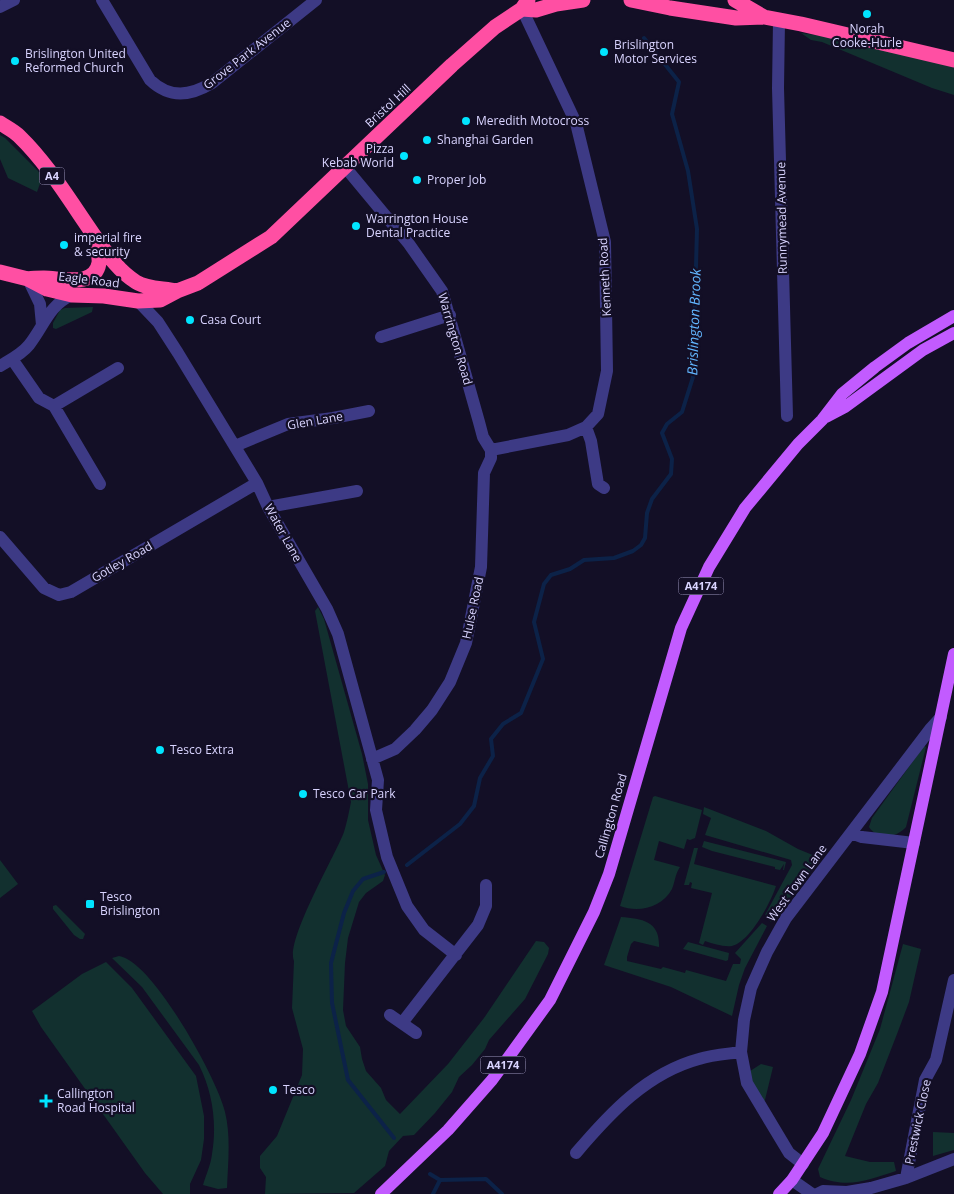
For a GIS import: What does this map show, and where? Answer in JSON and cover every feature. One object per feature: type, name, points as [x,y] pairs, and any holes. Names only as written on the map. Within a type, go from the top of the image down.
[{"type":"highway","points":[[525,4],[536,10],[556,4],[583,0]]},
{"type":"highway","points":[[631,0],[687,5],[736,18],[764,17]]},
{"type":"highway","points":[[735,0],[764,17],[845,33],[954,60]]},
{"type":"highway","name":"Bristol Hill","points":[[145,297],[160,300],[198,283],[271,237],[494,27],[525,4]]},
{"type":"highway","name":"A4","points":[[0,123],[18,135],[46,167],[96,237]]},
{"type":"highway","name":"Eagle Road","points":[[96,237],[107,255],[124,273],[137,283],[145,297]]},
{"type":"highway","name":"Eagle Road","points":[[28,279],[44,278],[68,281],[89,277],[99,266],[100,260],[97,254],[96,237]]},
{"type":"highway","name":"Eagle Road","points":[[0,272],[28,279],[47,290],[72,295],[145,297]]},
{"type":"main road","name":"A4174","points":[[822,420],[842,394],[875,367],[954,316]]},
{"type":"main road","name":"A4174","points":[[822,420],[845,407],[922,350],[954,333]]},
{"type":"main road","name":"Callington Road","points":[[381,1194],[448,1130],[492,1080],[550,1000],[594,912],[609,874],[681,628],[709,567],[745,508],[798,444],[822,420]]},
{"type":"main road","name":"West Town Lane","points":[[779,1194],[792,1180],[823,1133],[860,1054],[882,992],[954,654]]},
{"type":"street","points":[[0,7],[14,0]]},
{"type":"street","name":"Grove Park Avenue","points":[[102,0],[150,80],[158,88],[182,94],[197,92],[212,83],[316,0]]},
{"type":"street","name":"Kenneth Road","points":[[525,4],[576,124],[606,242],[607,371],[598,414],[586,427]]},
{"type":"street","name":"Runnymead Avenue","points":[[779,21],[778,88],[787,416]]},
{"type":"street","name":"Warrington Road","points":[[345,167],[428,268],[442,291],[483,437],[491,450]]},
{"type":"street","points":[[28,279],[40,304],[42,325]]},
{"type":"street","points":[[0,366],[27,347],[62,300],[72,295]]},
{"type":"street","name":"Water Lane","points":[[145,297],[158,322],[257,483],[268,507],[327,609],[338,634],[378,780],[376,810],[387,857],[407,906],[424,930],[456,955]]},
{"type":"street","points":[[381,337],[450,315]]},
{"type":"street","points":[[12,359],[39,398],[54,406],[100,484]]},
{"type":"street","points":[[54,406],[118,368]]},
{"type":"street","name":"Glen Lane","points":[[235,446],[288,424],[369,411]]},
{"type":"street","points":[[491,450],[568,435],[586,427],[591,441],[598,484],[604,488]]},
{"type":"street","name":"Hulse Road","points":[[372,759],[395,748],[415,730],[432,710],[450,682],[466,642],[481,567],[484,473],[491,458],[491,450]]},
{"type":"street","name":"Gotley Road","points":[[0,537],[44,588],[59,595],[71,592],[257,483]]},
{"type":"street","points":[[268,507],[357,491]]},
{"type":"street","name":"West Town Lane","points":[[803,1164],[789,1153],[747,1083],[741,1052],[744,1020],[751,988],[767,952],[786,918],[941,718]]},
{"type":"street","points":[[851,833],[862,837],[914,844]]},
{"type":"street","points":[[402,1024],[478,925],[486,906],[486,885]]},
{"type":"street","name":"Prestwick Close","points":[[906,1178],[925,1080],[936,1060],[954,980]]},
{"type":"street","points":[[390,1015],[416,1034]]},
{"type":"street","points":[[576,1153],[600,1125],[633,1092],[668,1070],[699,1059],[741,1052]]},
{"type":"street","points":[[817,1194],[823,1191],[847,1192],[871,1188],[906,1178],[954,1158]]},
{"type":"street","points":[[792,1180],[812,1194]]},
{"type":"green space","points":[[801,33],[823,36],[946,64],[954,68],[954,95],[932,88],[822,42],[811,40]]},
{"type":"green space","points":[[0,135],[38,171],[42,178],[37,192],[8,178],[0,159]]},
{"type":"green space","points":[[93,307],[92,312],[56,329],[53,328],[53,323],[60,310],[65,308]]},
{"type":"green space","points":[[318,607],[324,619],[362,754],[368,784],[368,820],[376,855],[385,875],[383,881],[366,893],[359,902],[348,938],[343,1010],[346,1026],[360,1047],[366,1071],[381,1088],[386,1100],[400,1114],[448,1064],[484,1018],[536,941],[544,942],[549,948],[548,954],[525,999],[489,1040],[485,1049],[472,1065],[459,1077],[452,1092],[414,1135],[403,1136],[389,1151],[385,1166],[354,1193],[265,1194],[266,1177],[260,1168],[260,1156],[277,1136],[302,1075],[303,1049],[292,1008],[293,951],[303,918],[344,832],[351,802],[315,611]]},
{"type":"green space","points":[[924,746],[926,747],[906,827],[892,835],[882,836],[877,834],[869,827],[872,818]]},
{"type":"green space","points":[[653,797],[702,810],[695,838],[687,839],[684,849],[659,841],[654,860],[680,867],[672,889],[656,905],[642,909],[627,908],[620,906]]},
{"type":"green space","points":[[704,807],[766,831],[798,849],[820,858],[814,865],[810,864],[809,868],[812,869],[771,922],[765,915],[792,865],[791,860],[705,835],[711,818],[703,814]]},
{"type":"green space","points":[[704,841],[786,862],[784,870],[784,864],[780,870],[775,869],[775,867],[712,851],[702,847]]},
{"type":"green space","points":[[694,848],[698,848],[694,864],[776,886],[770,902],[759,921],[739,943],[732,946],[722,946],[705,941],[703,945],[699,943],[712,893],[691,888],[692,883],[690,882],[689,885],[684,885]]},
{"type":"green space","points":[[0,860],[18,884],[0,898]]},
{"type":"green space","points":[[56,905],[85,934],[83,939],[74,935],[53,909],[53,906]]},
{"type":"green space","points":[[621,917],[649,923],[657,932],[659,938],[659,947],[634,941],[631,944],[627,961],[685,973],[686,970],[726,981],[733,964],[740,964],[741,959],[735,953],[762,923],[767,926],[745,968],[732,1016],[671,987],[604,965]]},
{"type":"green space","points":[[688,942],[729,953],[728,960],[683,949]]},
{"type":"green space","points":[[903,944],[921,949],[909,1002],[878,1083],[866,1104],[845,1156],[870,1162],[894,1162],[896,1171],[858,1182],[830,1181],[820,1177],[818,1169],[851,1100],[880,1029]]},
{"type":"green space","points":[[119,956],[133,963],[165,999],[197,1050],[220,1096],[228,1130],[227,1188],[218,1189],[203,1185],[210,1166],[214,1120],[208,1086],[199,1065],[142,987],[112,958]]},
{"type":"green space","points":[[106,962],[132,988],[196,1076],[204,1116],[204,1139],[201,1160],[190,1184],[190,1194],[163,1194],[145,1173],[41,1027],[32,1011],[82,974]]},
{"type":"green space","points":[[761,1064],[773,1067],[764,1104],[747,1073]]},
{"type":"green space","points":[[933,1132],[954,1133],[954,1150],[933,1156]]},
{"type":"waterway","name":"Brislington Brook","points":[[407,865],[460,824],[474,806],[480,778],[493,756],[491,739],[503,724],[521,713],[543,659],[534,622],[544,584],[551,575],[570,569],[584,560],[614,558],[633,551],[641,545],[645,538],[647,513],[652,499],[671,474],[672,459],[662,433],[667,424],[682,412],[693,377],[697,229],[688,171],[672,114],[679,82],[644,38]]},
{"type":"waterway","name":"Brislington Brook","points":[[384,872],[363,879],[353,891],[344,913],[331,963],[332,1003],[348,1080],[394,1138]]},
{"type":"waterway","name":"Brislington Brook","points":[[430,1174],[440,1180],[486,1179],[502,1194]]},
{"type":"waterway","name":"Brislington Brook","points":[[433,1194],[440,1180]]},
{"type":"place","name":"Norah Cooke-Hurle","points":[[867,14]]},
{"type":"place","name":"Brislington Motor Services","points":[[604,52]]},
{"type":"place","name":"Brislington United Reformed Church","points":[[15,61]]},
{"type":"place","name":"Meredith Motocross","points":[[466,121]]},
{"type":"place","name":"Shanghai Garden","points":[[427,140]]},
{"type":"place","name":"Pizza Kebab World","points":[[404,156]]},
{"type":"place","name":"Proper Job","points":[[417,180]]},
{"type":"place","name":"Warrington House Dental Practice","points":[[356,226]]},
{"type":"place","name":"imperial fire & security","points":[[64,245]]},
{"type":"place","name":"Casa Court","points":[[190,320]]},
{"type":"place","name":"Tesco Extra","points":[[160,750]]},
{"type":"place","name":"Tesco Car Park","points":[[303,794]]},
{"type":"place","name":"Tesco Brislington","points":[[90,904]]},
{"type":"place","name":"Tesco","points":[[273,1090]]},
{"type":"place","name":"Callington Road Hospital","points":[[46,1101]]}]
